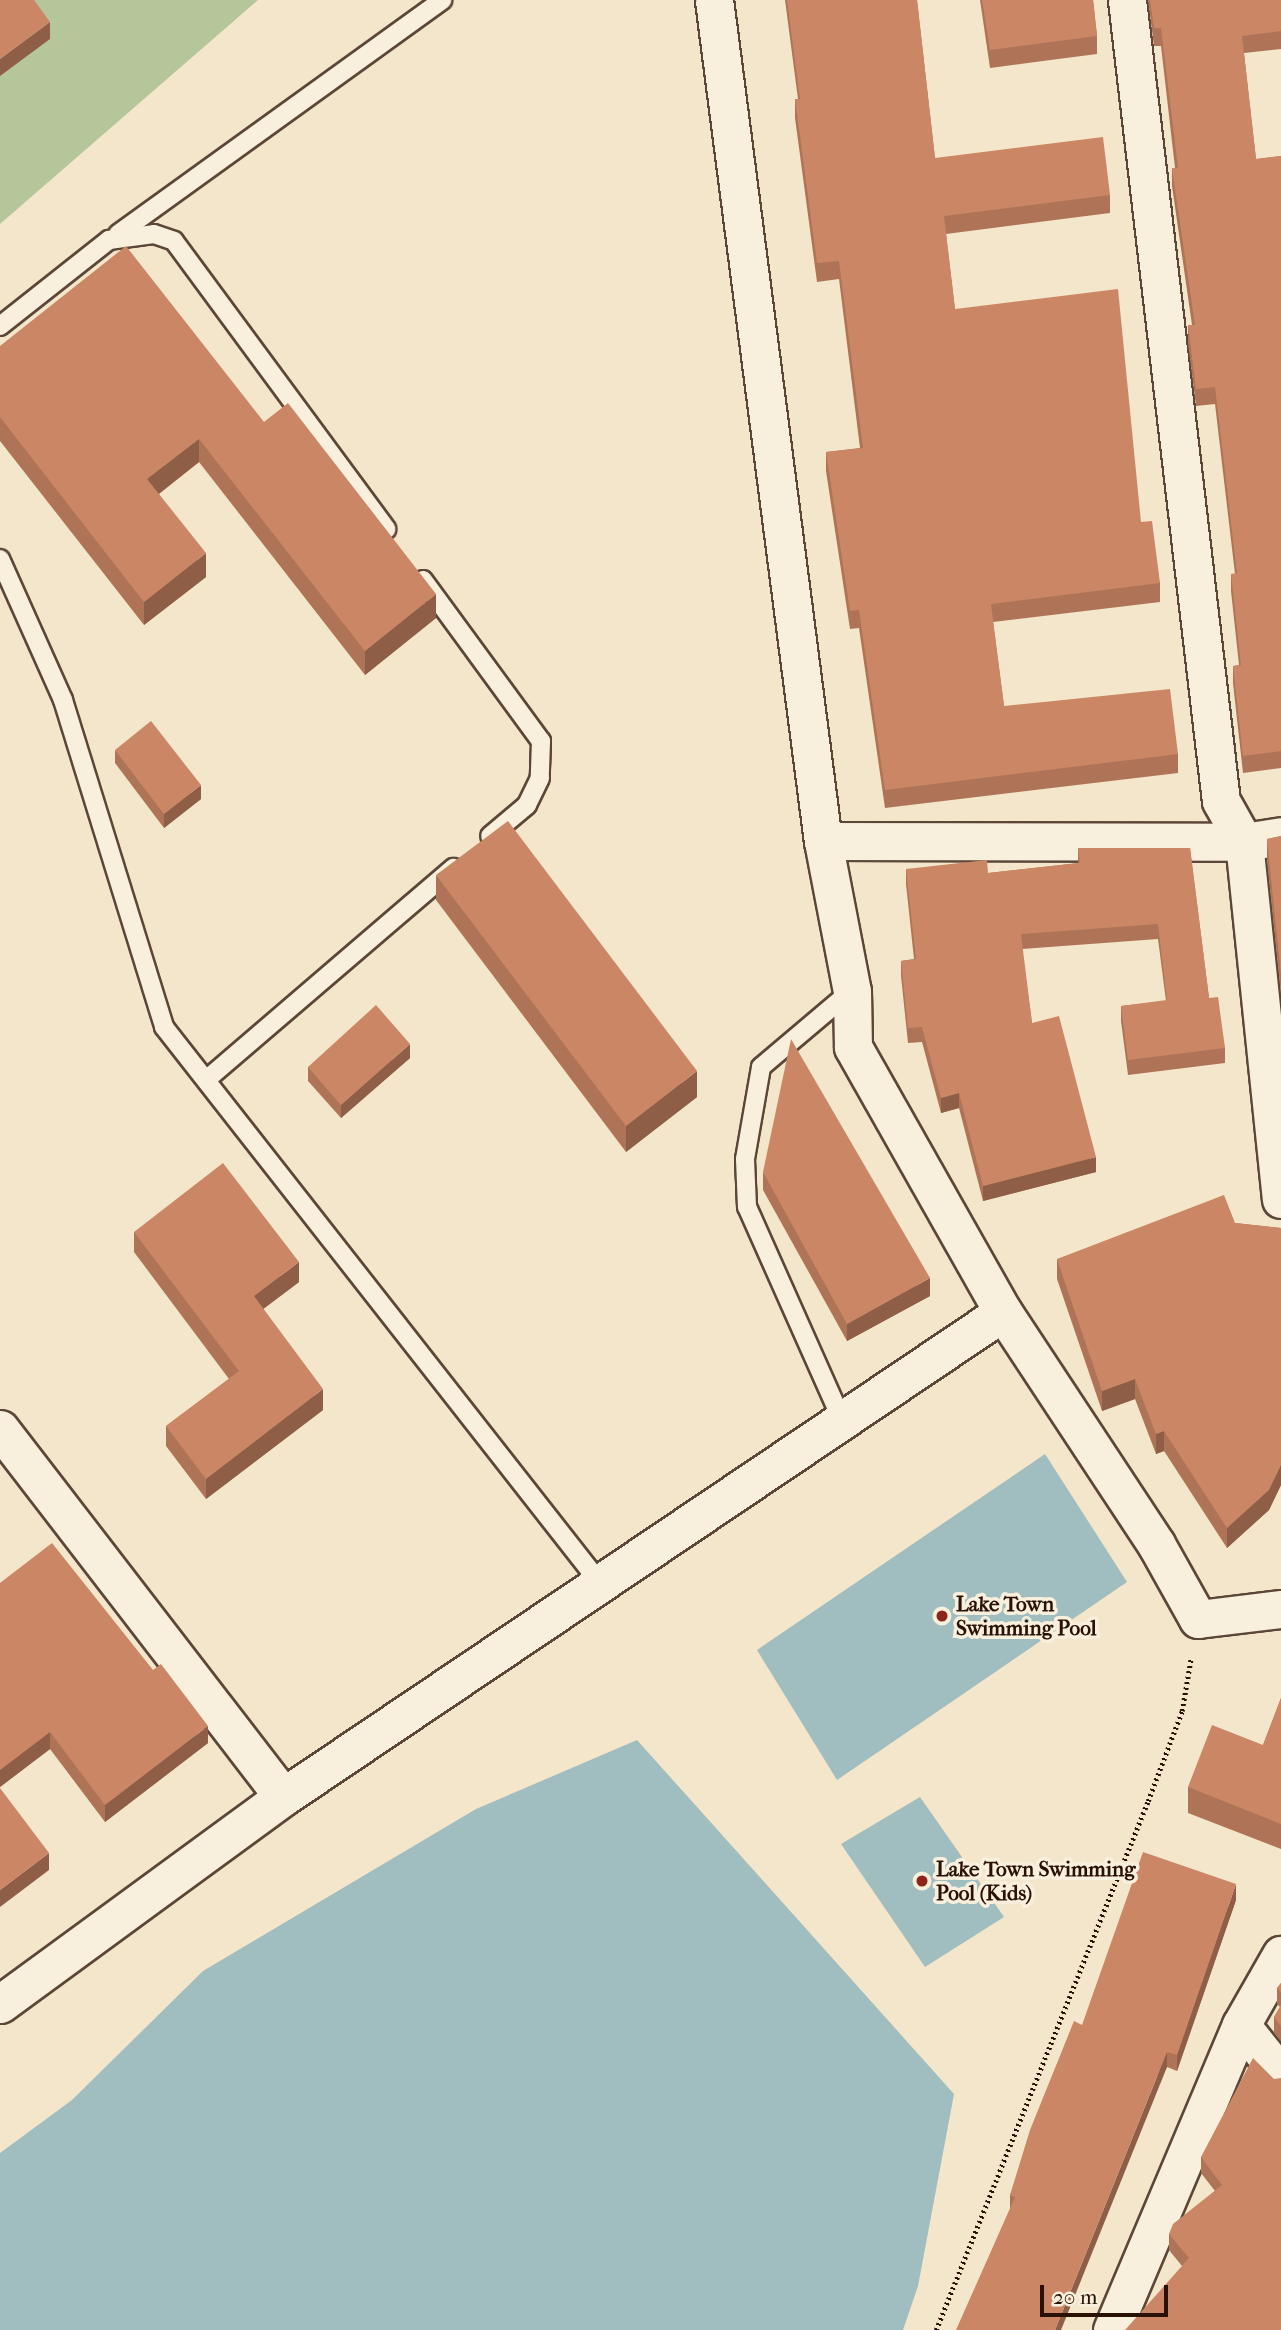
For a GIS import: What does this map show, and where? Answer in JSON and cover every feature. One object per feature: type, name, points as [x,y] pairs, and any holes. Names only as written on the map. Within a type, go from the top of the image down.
[{"type":"street","points":[[714,0],[822,841],[852,991],[853,1048],[1003,1312],[1156,1544],[1198,1619],[1281,1609]]},
{"type":"street","points":[[1126,0],[1221,801],[1244,842],[1281,1199]]},
{"type":"street","points":[[822,841],[1244,842],[1281,836]]},
{"type":"street","points":[[0,2004],[283,1797],[1003,1312]]},
{"type":"street","points":[[0,1429],[283,1797]]},
{"type":"street","points":[[1112,2330],[1241,2025],[1281,1955]]},
{"type":"street","points":[[1241,2025],[1281,2075]]},
{"type":"lane","points":[[0,326],[109,240],[442,0]]},
{"type":"lane","points":[[109,240],[154,234],[174,241],[394,541]]},
{"type":"lane","points":[[0,559],[63,699],[164,1027],[600,1583]]},
{"type":"lane","points":[[206,1080],[527,805],[540,778],[541,741],[411,564]]},
{"type":"lane","points":[[842,1420],[747,1208],[745,1160],[761,1067],[852,991]]},
{"type":"path","points":[[936,2330],[1182,1711],[1198,1619]]},
{"type":"green space","points":[[0,0],[258,0],[0,224]]},
{"type":"water","name":"Lake Town Swimming Pool","points":[[1045,1454],[1127,1582],[837,1780],[757,1650]]},
{"type":"water","points":[[637,1740],[954,2094],[918,2286],[903,2330],[0,2330],[0,2153],[72,2100],[203,1971],[476,1809]]},
{"type":"water","name":"Lake Town Swimming Pool (Kids)","points":[[920,1797],[1004,1917],[925,1967],[841,1844]]},
{"type":"building","points":[[0,0],[34,0],[50,22],[0,59]]},
{"type":"building","points":[[787,0],[917,0],[935,158],[1103,137],[1110,195],[944,216],[955,309],[1118,289],[1141,522],[1152,521],[1160,583],[991,604],[1004,706],[1170,689],[1178,754],[885,790],[859,610],[850,611],[826,452],[863,448],[839,261],[817,263],[795,99],[800,99]]},
{"type":"building","points":[[982,0],[1093,0],[1097,36],[990,50]]},
{"type":"building","points":[[1150,0],[1281,0],[1281,31],[1242,36],[1256,159],[1281,156],[1281,751],[1243,756],[1233,666],[1241,665],[1231,574],[1237,573],[1215,387],[1196,389],[1188,325],[1195,325],[1172,168],[1178,168],[1161,28],[1154,28]]},
{"type":"building","points":[[126,246],[264,422],[288,403],[436,594],[365,651],[199,439],[147,479],[206,553],[144,602],[0,417],[0,346]]},
{"type":"building","points":[[151,721],[201,785],[164,814],[115,750]]},
{"type":"building","points":[[508,821],[697,1071],[626,1126],[436,875]]},
{"type":"building","points":[[1281,836],[1281,975],[1267,839]]},
{"type":"building","points":[[1078,848],[1190,848],[1209,998],[1218,997],[1225,1048],[1128,1060],[1121,1006],[1167,1000],[1158,924],[1021,934],[1032,1023],[1059,1016],[1096,1157],[983,1186],[959,1093],[941,1098],[922,1027],[908,1028],[901,961],[916,959],[906,869],[987,860],[988,873],[1080,863]]},
{"type":"building","points":[[376,1005],[410,1044],[341,1105],[308,1067]]},
{"type":"building","points":[[791,1039],[930,1278],[847,1324],[763,1172]]},
{"type":"building","points":[[223,1163],[299,1262],[254,1296],[323,1389],[206,1479],[166,1426],[239,1371],[134,1232]]},
{"type":"building","points":[[1224,1195],[1235,1223],[1281,1228],[1281,1465],[1269,1490],[1227,1528],[1164,1431],[1156,1434],[1135,1379],[1102,1391],[1057,1259]]},
{"type":"building","points":[[52,1543],[153,1670],[161,1664],[208,1726],[105,1805],[50,1732],[0,1770],[0,1583]]},
{"type":"building","points":[[1281,1698],[1281,1824],[1188,1787],[1212,1725],[1263,1745]]},
{"type":"building","points":[[0,1788],[49,1853],[0,1890]]},
{"type":"building","points":[[1143,1852],[1236,1884],[1177,2055],[1167,2052],[1055,2330],[956,2330],[1015,2197],[1010,2195],[1030,2130],[1074,2021],[1082,2025]]},
{"type":"building","points":[[1281,2005],[1281,2026],[1274,2017]]},
{"type":"building","points":[[1253,2058],[1274,2079],[1281,2078],[1281,2330],[1125,2330],[1189,2258],[1169,2234],[1173,2224],[1222,2185],[1201,2157]]},
{"type":"place","name":"Lake Town Swimming Pool","points":[[942,1616]]},
{"type":"place","name":"Lake Town Swimming Pool (Kids)","points":[[922,1881]]}]
